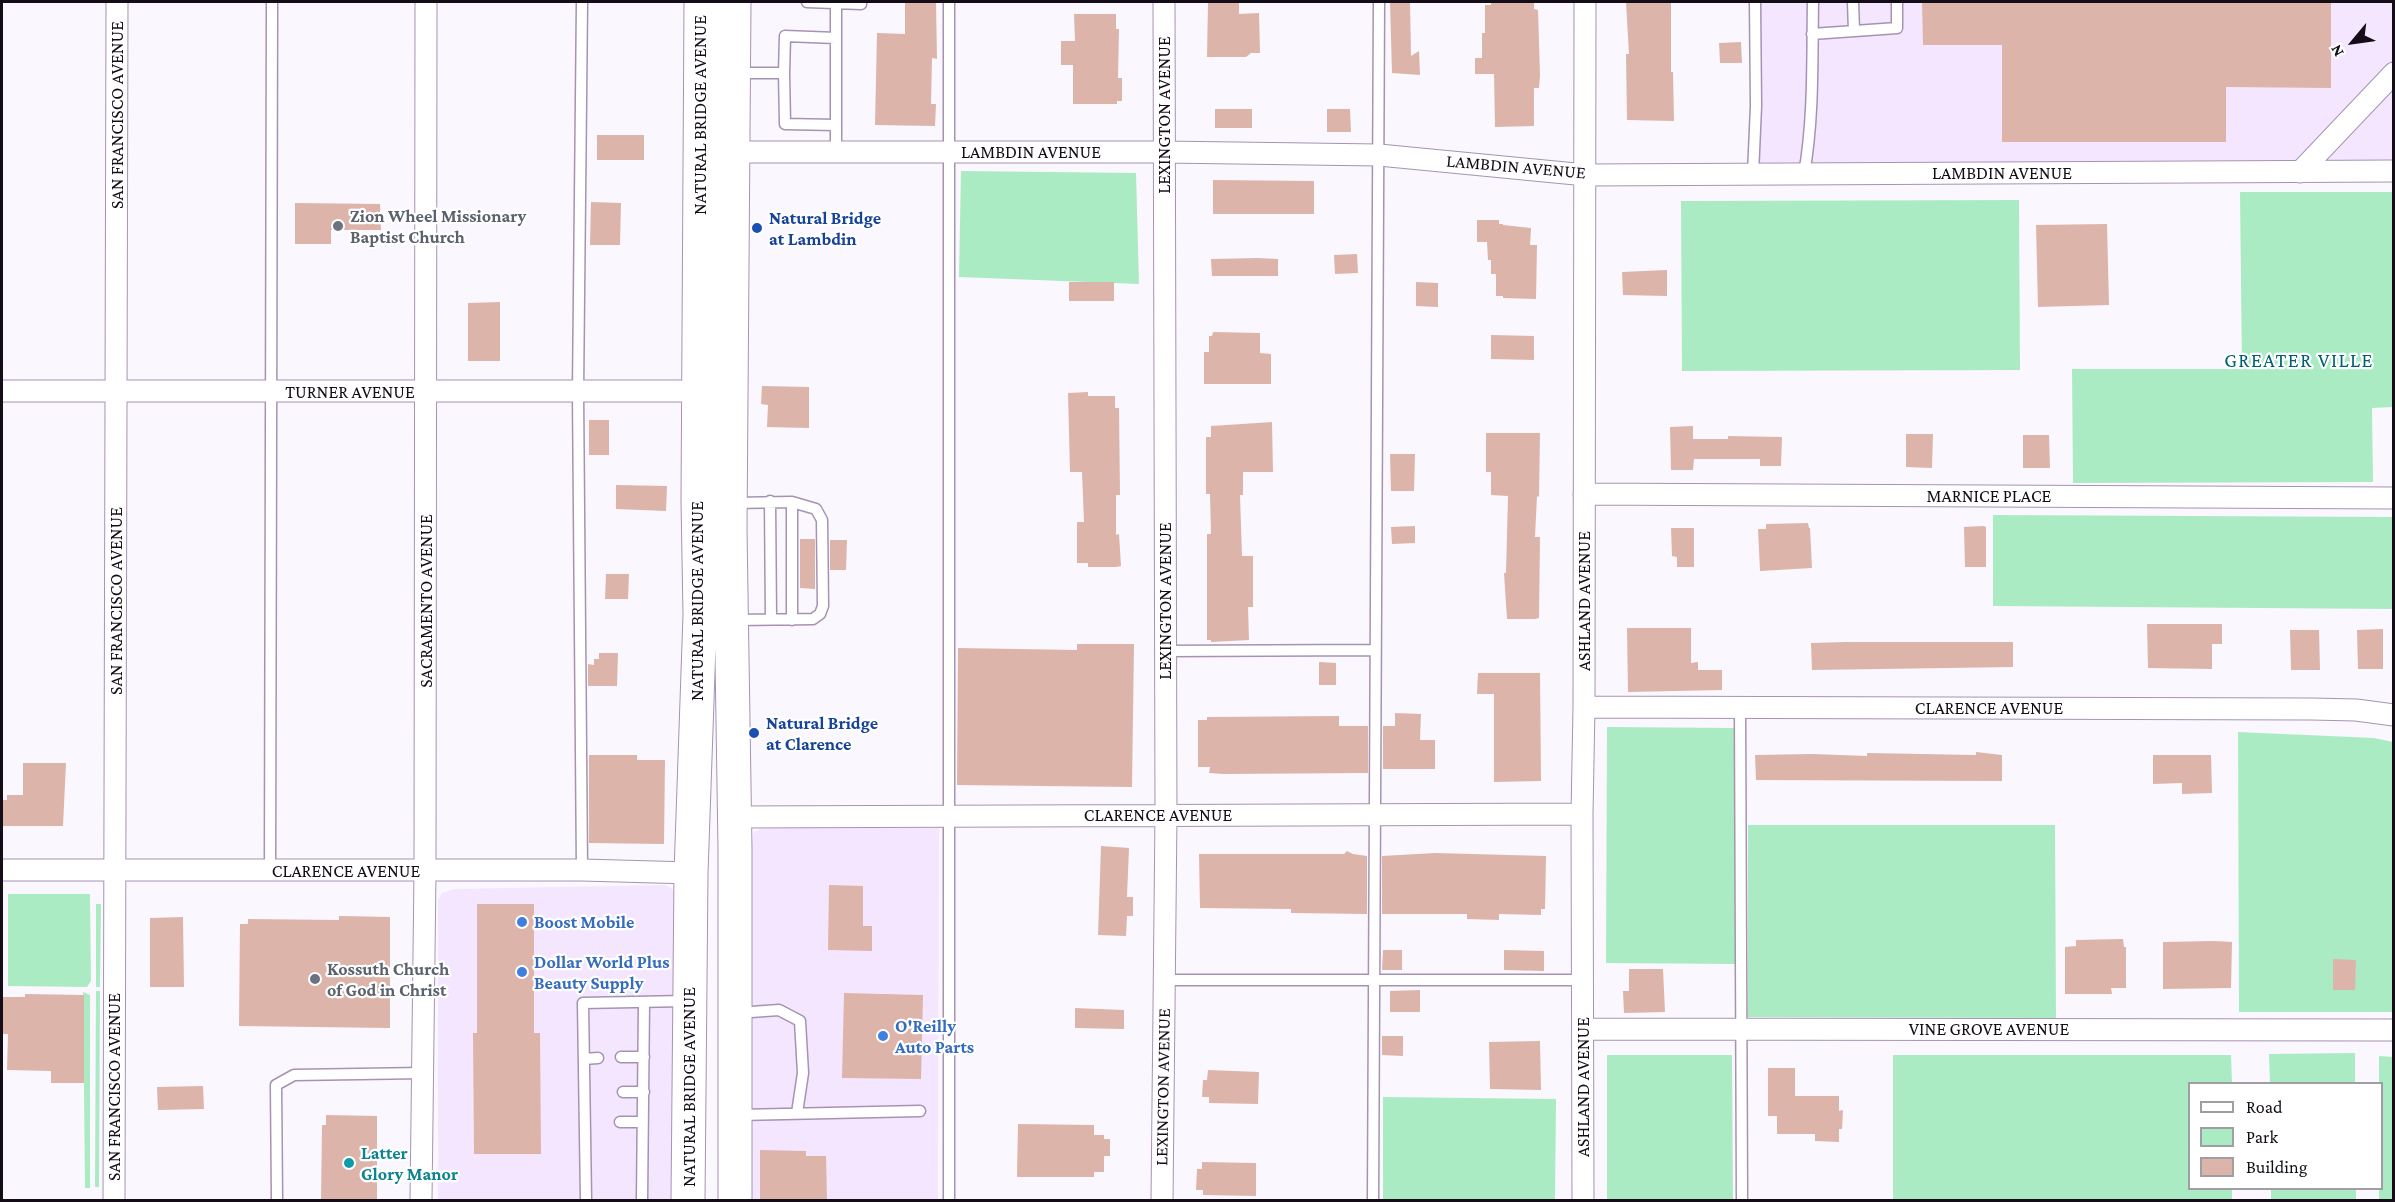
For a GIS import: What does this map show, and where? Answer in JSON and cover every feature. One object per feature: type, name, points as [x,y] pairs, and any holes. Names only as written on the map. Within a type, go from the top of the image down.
[{"type":"main road","name":"NATURAL BRIDGE AVENUE","points":[[688,1200],[688,1001],[700,615],[700,2]]},
{"type":"main road","name":"NATURAL BRIDGE AVENUE","points":[[734,2],[731,503],[735,817],[735,1200]]},
{"type":"main road","points":[[689,1096],[709,1200]]},
{"type":"street","name":"SAN FRANCISCO AVENUE","points":[[114,1200],[117,2]]},
{"type":"street","name":"SACRAMENTO AVENUE","points":[[421,1200],[425,872],[426,2]]},
{"type":"street","name":"LEXINGTON AVENUE","points":[[1162,1200],[1166,815],[1164,2]]},
{"type":"street","name":"ASHLAND AVENUE","points":[[1583,1200],[1582,814],[1586,2]]},
{"type":"street","points":[[2300,172],[2394,73]]},
{"type":"street","name":"LAMBDIN AVENUE","points":[[733,152],[1164,152],[1379,155],[1586,175],[2394,171]]},
{"type":"street","name":"TURNER AVENUE","points":[[2,391],[699,391]]},
{"type":"street","name":"MARNICE PLACE","points":[[1584,494],[2394,498]]},
{"type":"street","name":"CLARENCE AVENUE","points":[[1584,707],[2299,709],[2356,710],[2394,715]]},
{"type":"street","name":"CLARENCE AVENUE","points":[[735,817],[1582,814]]},
{"type":"street","name":"CLARENCE AVENUE","points":[[2,870],[425,872],[582,870],[691,873]]},
{"type":"street","name":"VINE GROVE AVENUE","points":[[1584,1029],[2394,1030]]},
{"type":"lane","points":[[270,871],[273,392],[272,2]]},
{"type":"lane","points":[[582,2],[578,392],[582,870]]},
{"type":"lane","points":[[807,2],[836,4],[861,4],[861,2]]},
{"type":"lane","points":[[949,1200],[948,152],[950,2]]},
{"type":"lane","points":[[1373,1200],[1379,2]]},
{"type":"lane","points":[[1753,174],[1756,106],[1755,2]]},
{"type":"lane","points":[[1804,174],[1808,152],[1812,2]]},
{"type":"lane","points":[[1853,2],[1854,31]]},
{"type":"lane","points":[[1812,34],[1897,28],[1897,2]]},
{"type":"lane","points":[[836,4],[836,152]]},
{"type":"lane","points":[[836,38],[785,36],[784,73],[785,124],[836,125]]},
{"type":"lane","points":[[733,73],[784,73]]},
{"type":"lane","points":[[770,501],[771,619]]},
{"type":"lane","points":[[731,503],[792,501],[816,508],[822,519],[823,606],[820,615],[813,619],[732,620]]},
{"type":"lane","points":[[792,501],[792,620]]},
{"type":"lane","points":[[1165,651],[1375,650]]},
{"type":"lane","points":[[1740,708],[1742,1200]]},
{"type":"lane","points":[[1164,980],[1583,980]]},
{"type":"lane","points":[[586,1200],[583,1003],[688,1001]]},
{"type":"lane","points":[[642,1200],[644,1002]]},
{"type":"lane","points":[[736,1013],[779,1010],[800,1021],[803,1073],[797,1113]]},
{"type":"lane","points":[[621,1057],[644,1057]]},
{"type":"lane","points":[[584,1059],[598,1058]]},
{"type":"lane","points":[[277,1200],[276,1085],[294,1075],[423,1073]]},
{"type":"lane","points":[[585,1091],[597,1091]]},
{"type":"lane","points":[[623,1092],[644,1092]]},
{"type":"lane","points":[[736,1115],[920,1111]]},
{"type":"lane","points":[[585,1123],[597,1122]]},
{"type":"lane","points":[[620,1122],[643,1122]]},
{"type":"shaded area","points":[[1754,2],[2393,2],[2393,171],[1753,174]]},
{"type":"shaded area","points":[[771,828],[939,828],[938,1200],[747,1200],[752,841],[754,832]]},
{"type":"shaded area","points":[[665,885],[674,890],[675,896],[675,1200],[438,1200],[438,900],[442,893],[454,889]]},
{"type":"green space","points":[[961,171],[1136,173],[1139,284],[959,277]]},
{"type":"green space","points":[[2240,192],[2393,192],[2393,407],[2372,408],[2373,482],[2073,483],[2072,369],[2242,369]]},
{"type":"green space","points":[[2019,200],[2020,370],[1682,371],[1681,201]]},
{"type":"green space","points":[[1993,515],[2393,517],[2393,609],[1993,606]]},
{"type":"green space","points":[[1607,727],[1736,728],[1736,964],[1606,963]]},
{"type":"green space","points":[[2238,732],[2374,738],[2393,742],[2393,1012],[2239,1012]]},
{"type":"green space","points":[[1748,825],[2055,825],[2056,1018],[1748,1017]]},
{"type":"green space","points":[[8,894],[90,894],[91,981],[87,987],[8,986]]},
{"type":"green space","points":[[96,904],[101,904],[100,987],[96,987]]},
{"type":"green space","points":[[96,991],[100,991],[99,1187],[95,1187]]},
{"type":"green space","points":[[83,992],[90,995],[90,1188],[85,1188]]},
{"type":"green space","points":[[2355,1053],[2355,1082],[2270,1082],[2269,1054]]},
{"type":"green space","points":[[1607,1055],[1732,1055],[1733,1200],[1607,1200]]},
{"type":"green space","points":[[1893,1055],[2231,1055],[2232,1082],[2188,1082],[2188,1190],[2232,1190],[2232,1200],[1893,1200]]},
{"type":"green space","points":[[2379,1056],[2393,1057],[2393,1200],[2379,1200],[2379,1190],[2383,1190],[2383,1082],[2379,1082]]},
{"type":"green space","points":[[1383,1097],[1556,1099],[1555,1200],[1383,1200]]},
{"type":"green space","points":[[2271,1190],[2356,1190],[2356,1200],[2271,1200]]},
{"type":"building","points":[[905,2],[936,2],[937,59],[932,58],[931,104],[936,104],[935,126],[875,125],[877,33],[905,34]]},
{"type":"building","points":[[1208,2],[1239,2],[1239,14],[1259,13],[1260,53],[1251,53],[1246,57],[1207,57]]},
{"type":"building","points":[[1390,2],[1410,2],[1411,56],[1419,51],[1420,75],[1392,73]]},
{"type":"building","points":[[1491,2],[1534,2],[1534,9],[1538,10],[1540,75],[1539,88],[1534,88],[1534,126],[1495,127],[1494,74],[1475,74],[1475,58],[1482,58],[1485,5],[1491,5]]},
{"type":"building","points":[[1626,2],[1671,2],[1674,121],[1627,120],[1626,54],[1629,54]]},
{"type":"building","points":[[1922,2],[2331,2],[2331,88],[2226,87],[2226,142],[2002,142],[2002,45],[1923,45]]},
{"type":"building","points":[[1074,14],[1116,14],[1116,29],[1119,29],[1118,78],[1122,78],[1122,101],[1117,101],[1117,104],[1073,104],[1073,65],[1061,65],[1061,41],[1075,41]]},
{"type":"building","points":[[1741,42],[1742,63],[1720,63],[1719,43]]},
{"type":"building","points":[[1215,109],[1252,109],[1252,128],[1215,128]]},
{"type":"building","points":[[1327,109],[1350,109],[1351,132],[1327,132]]},
{"type":"building","points":[[597,135],[644,135],[644,160],[597,160]]},
{"type":"building","points":[[1213,180],[1314,181],[1314,214],[1213,214]]},
{"type":"building","points":[[591,202],[621,203],[620,245],[590,245]]},
{"type":"building","name":"Zion Wheel Missionary Baptist Church","points":[[295,203],[380,204],[381,230],[331,230],[331,244],[295,244]]},
{"type":"building","points":[[1477,220],[1499,220],[1499,224],[1503,225],[1531,228],[1530,245],[1537,245],[1536,299],[1496,296],[1496,274],[1491,274],[1487,242],[1477,242]]},
{"type":"building","points":[[2107,224],[2109,305],[2038,307],[2036,225]]},
{"type":"building","points":[[1357,254],[1358,273],[1335,274],[1334,255]]},
{"type":"building","points":[[1211,259],[1278,259],[1278,276],[1212,276]]},
{"type":"building","points":[[1667,270],[1667,296],[1623,295],[1622,272]]},
{"type":"building","points":[[1069,282],[1114,282],[1114,301],[1069,301]]},
{"type":"building","points":[[1416,282],[1438,283],[1438,307],[1416,306]]},
{"type":"building","points":[[500,302],[500,361],[468,361],[468,303]]},
{"type":"building","points":[[1213,332],[1260,333],[1260,353],[1271,354],[1271,384],[1204,384],[1204,352],[1209,352],[1209,336],[1212,336]]},
{"type":"building","points":[[1491,335],[1534,336],[1534,360],[1491,359]]},
{"type":"building","points":[[762,386],[809,387],[809,428],[767,427],[768,405],[761,404]]},
{"type":"building","points":[[1088,392],[1088,396],[1115,396],[1115,408],[1119,408],[1120,495],[1116,495],[1116,535],[1119,534],[1121,566],[1116,567],[1088,567],[1088,563],[1077,563],[1077,522],[1084,522],[1082,472],[1070,472],[1068,393]]},
{"type":"building","points":[[589,420],[609,420],[609,455],[589,455]]},
{"type":"building","points":[[1272,422],[1273,472],[1243,472],[1243,495],[1240,495],[1242,556],[1253,556],[1253,607],[1248,607],[1249,640],[1211,642],[1207,640],[1207,534],[1211,534],[1210,494],[1206,494],[1206,437],[1211,437],[1211,426]]},
{"type":"building","points":[[1693,426],[1693,439],[1728,439],[1728,436],[1782,437],[1781,466],[1760,466],[1760,459],[1694,459],[1693,470],[1671,470],[1670,427]]},
{"type":"building","points":[[1486,433],[1540,433],[1539,497],[1537,496],[1535,537],[1540,537],[1539,618],[1507,619],[1504,573],[1506,573],[1508,496],[1491,495],[1491,472],[1486,472]]},
{"type":"building","points":[[1906,434],[1933,434],[1932,468],[1906,467]]},
{"type":"building","points":[[2023,435],[2049,435],[2050,468],[2023,468]]},
{"type":"building","points":[[1390,454],[1415,454],[1414,491],[1391,491]]},
{"type":"building","points":[[616,485],[667,486],[666,511],[616,509]]},
{"type":"building","points":[[1808,523],[1812,568],[1760,571],[1758,529],[1766,529],[1766,524]]},
{"type":"building","points":[[1415,526],[1415,543],[1392,544],[1391,527]]},
{"type":"building","points":[[1964,527],[1986,527],[1986,567],[1965,567]]},
{"type":"building","points":[[1671,528],[1694,528],[1694,567],[1677,567],[1677,557],[1672,556]]},
{"type":"building","points":[[800,539],[815,539],[815,589],[800,588]]},
{"type":"building","points":[[830,540],[847,540],[846,570],[830,570]]},
{"type":"building","points":[[606,574],[629,574],[628,599],[605,599]]},
{"type":"building","points":[[2147,624],[2222,624],[2222,644],[2212,644],[2212,669],[2148,668]]},
{"type":"building","points":[[1627,628],[1691,628],[1691,663],[1698,662],[1698,670],[1722,670],[1722,690],[1628,692]]},
{"type":"building","points":[[2383,629],[2383,669],[2358,669],[2357,630]]},
{"type":"building","points":[[2290,630],[2319,630],[2320,670],[2291,670]]},
{"type":"building","points":[[2013,642],[2013,667],[1812,670],[1811,643]]},
{"type":"building","points":[[1077,644],[1134,644],[1132,787],[957,785],[958,648],[1077,650]]},
{"type":"building","points":[[599,653],[618,653],[617,686],[588,686],[588,664],[594,665],[594,659],[599,659]]},
{"type":"building","points":[[1319,662],[1336,663],[1336,685],[1319,685]]},
{"type":"building","points":[[1478,673],[1540,673],[1541,781],[1494,782],[1494,694],[1477,694]]},
{"type":"building","points":[[1395,713],[1421,714],[1420,740],[1435,740],[1435,769],[1383,769],[1383,726],[1395,726]]},
{"type":"building","points":[[1339,716],[1339,726],[1368,726],[1368,773],[1223,774],[1209,773],[1210,767],[1198,767],[1198,720],[1207,720],[1207,717]]},
{"type":"building","points":[[1976,752],[2002,755],[2002,781],[1756,780],[1755,755],[1867,756],[1867,753],[1976,755]]},
{"type":"building","points":[[589,755],[637,755],[637,760],[665,760],[664,844],[589,843]]},
{"type":"building","points":[[2153,755],[2211,755],[2212,793],[2182,794],[2182,783],[2153,784]]},
{"type":"building","points":[[23,763],[66,763],[63,826],[2,826],[2,800],[7,800],[7,795],[23,795]]},
{"type":"building","points":[[1101,846],[1129,848],[1127,897],[1133,897],[1133,916],[1127,916],[1126,936],[1098,935]]},
{"type":"building","points":[[1347,851],[1367,856],[1367,914],[1291,913],[1291,909],[1200,908],[1199,854],[1344,854]]},
{"type":"building","points":[[1435,853],[1546,856],[1545,909],[1541,909],[1541,915],[1499,914],[1499,920],[1467,919],[1467,914],[1382,914],[1382,856]]},
{"type":"building","points":[[829,885],[863,886],[863,926],[872,926],[872,951],[828,950]]},
{"type":"building","points":[[477,904],[534,904],[534,1033],[540,1033],[541,1154],[474,1154],[473,1033],[477,1033]]},
{"type":"building","name":"Kossuth Church of God in Christ","points":[[339,916],[390,917],[390,1028],[239,1026],[240,924],[248,924],[248,919],[339,920]]},
{"type":"building","points":[[183,917],[184,987],[150,987],[150,918]]},
{"type":"building","points":[[2123,939],[2124,947],[2126,947],[2126,988],[2111,988],[2112,994],[2065,994],[2065,947],[2076,946],[2076,940]]},
{"type":"building","points":[[2163,942],[2232,942],[2231,988],[2163,989]]},
{"type":"building","points":[[1383,950],[1402,950],[1402,970],[1382,970]]},
{"type":"building","points":[[1504,950],[1544,951],[1544,971],[1504,970]]},
{"type":"building","points":[[2333,959],[2356,960],[2355,990],[2333,990]]},
{"type":"building","points":[[1629,969],[1663,969],[1665,1012],[1624,1013],[1623,991],[1629,991]]},
{"type":"building","points":[[1420,990],[1420,1012],[1390,1012],[1390,991]]},
{"type":"building","name":"O'Reilly Auto Parts","points":[[844,993],[923,995],[921,1079],[842,1078]]},
{"type":"building","points":[[25,994],[84,995],[84,1083],[51,1083],[51,1071],[7,1070],[8,1034],[2,1034],[2,997],[25,997]]},
{"type":"building","points":[[1075,1008],[1124,1010],[1124,1029],[1075,1028]]},
{"type":"building","points":[[1382,1036],[1403,1036],[1403,1056],[1382,1055]]},
{"type":"building","points":[[1540,1041],[1541,1090],[1490,1089],[1489,1042]]},
{"type":"building","points":[[1768,1068],[1795,1068],[1795,1096],[1839,1096],[1839,1111],[1843,1110],[1839,1142],[1815,1141],[1815,1134],[1777,1134],[1777,1116],[1768,1116]]},
{"type":"building","points":[[1208,1070],[1259,1072],[1258,1104],[1209,1103],[1209,1097],[1202,1097],[1203,1080],[1207,1080]]},
{"type":"building","points":[[203,1086],[204,1109],[158,1110],[157,1087]]},
{"type":"building","name":"Latter Glory Manor","points":[[326,1115],[377,1116],[377,1200],[321,1200],[322,1125],[326,1125]]},
{"type":"building","points":[[1018,1124],[1094,1125],[1094,1135],[1104,1135],[1104,1139],[1110,1139],[1110,1156],[1104,1156],[1104,1172],[1094,1172],[1094,1177],[1017,1177]]},
{"type":"building","points":[[760,1150],[806,1151],[806,1156],[826,1156],[827,1200],[760,1200]]},
{"type":"building","points":[[1202,1162],[1256,1163],[1256,1196],[1203,1195],[1203,1190],[1196,1190],[1197,1169],[1202,1169]]},
{"type":"place","name":"Zion Wheel Missionary Baptist Church","points":[[338,226]]},
{"type":"place","name":"Natural Bridge at Lambdin","points":[[757,228]]},
{"type":"place","name":"Natural Bridge at Clarence","points":[[754,733]]},
{"type":"place","name":"Boost Mobile","points":[[522,922]]},
{"type":"place","name":"Dollar World Plus Beauty Supply","points":[[522,972]]},
{"type":"place","name":"Kossuth Church of God in Christ","points":[[315,979]]},
{"type":"place","name":"O'Reilly Auto Parts","points":[[883,1036]]},
{"type":"place","name":"Latter Glory Manor","points":[[349,1163]]},
{"type":"district","name":"GREATER VILLE","points":[[2299,361]]}]
